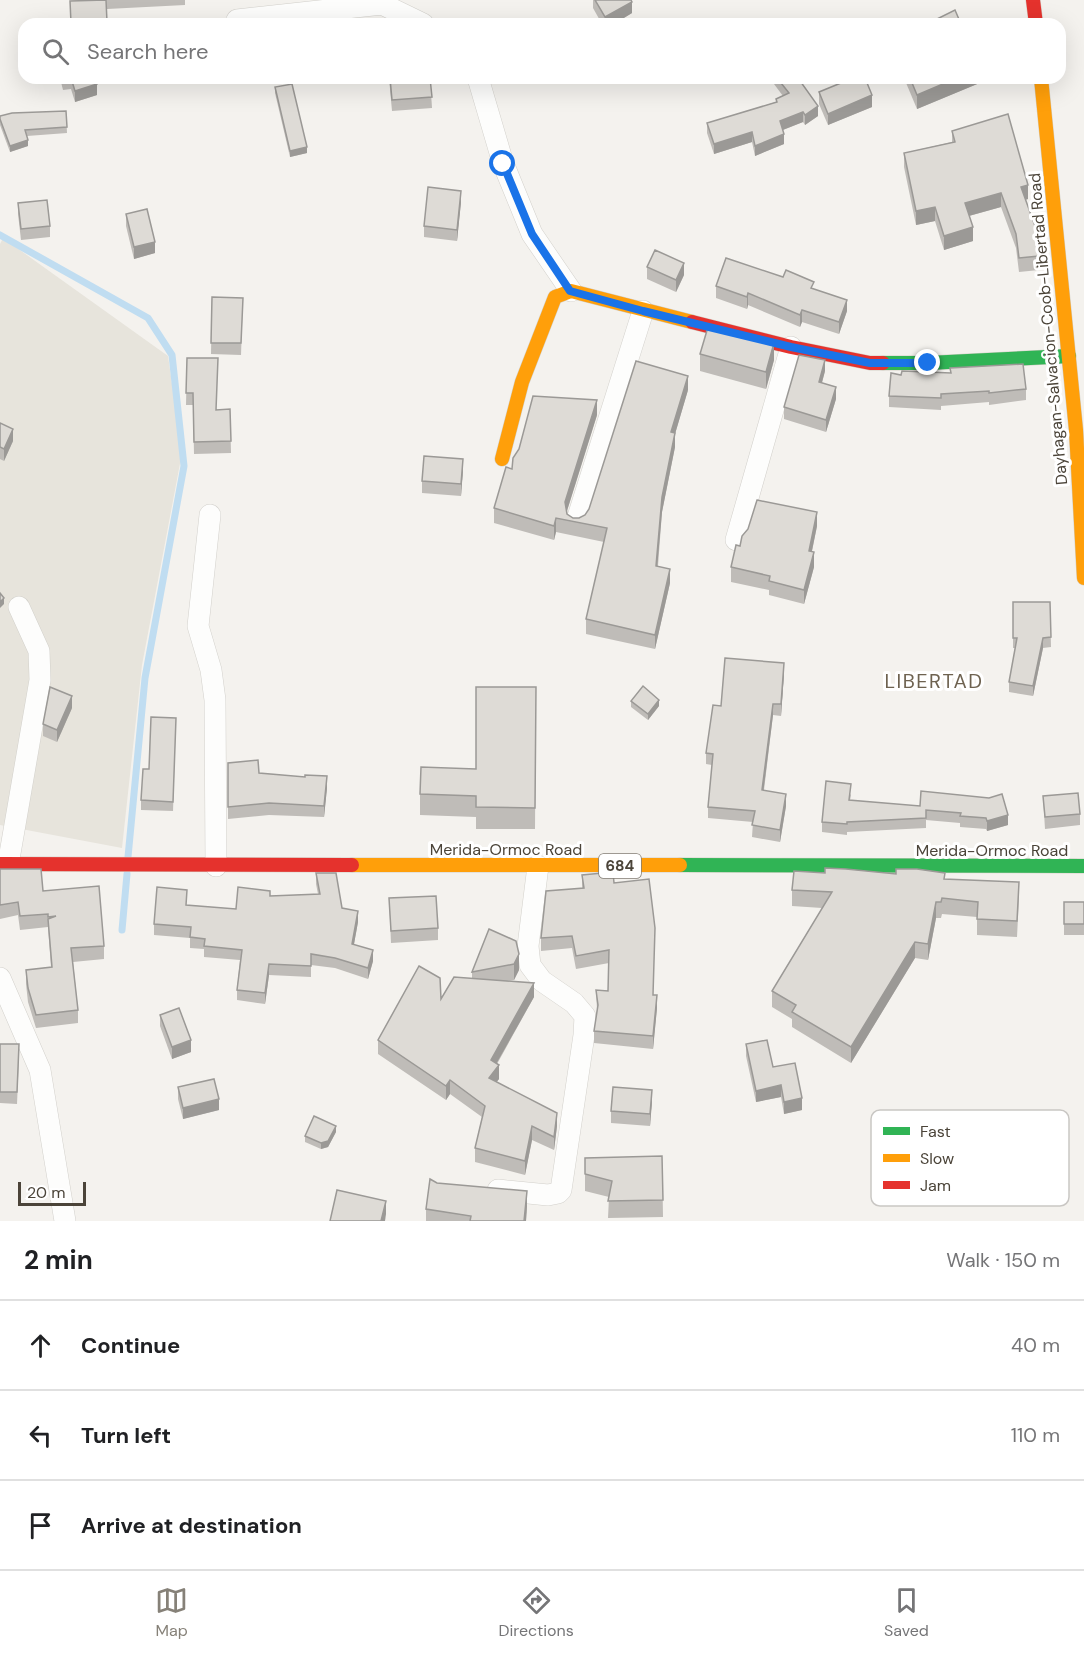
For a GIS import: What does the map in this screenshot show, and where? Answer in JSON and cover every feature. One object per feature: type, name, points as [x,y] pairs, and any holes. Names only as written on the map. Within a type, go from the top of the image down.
[{"type":"main road","points":[[1033,0],[1035,18]]},
{"type":"main road","name":"Dayhagan-Salvacion-Coob-Libertad Road","points":[[1042,84],[1076,430],[1084,578]]},
{"type":"main road","points":[[502,459],[522,382],[555,297],[570,291],[791,347],[870,363],[928,363],[1069,356]]},
{"type":"main road","name":"Merida-Ormoc Road","points":[[4,865],[1084,866]]},
{"type":"street","points":[[263,18],[382,4],[411,18]]},
{"type":"street","points":[[480,84],[503,164],[532,234],[570,291]]},
{"type":"street","points":[[577,520],[643,311]]},
{"type":"street","points":[[736,540],[791,347]]},
{"type":"street","points":[[210,515],[198,626],[211,670],[215,700],[216,866]]},
{"type":"street","points":[[4,865],[40,680],[39,651],[19,607]]},
{"type":"street","points":[[482,1189],[548,1196],[561,1190],[585,1016],[574,1003],[542,981],[530,965],[528,946],[538,866]]},
{"type":"street","points":[[0,978],[40,1070],[65,1221]]},
{"type":"shaded area","points":[[3,238],[168,356],[182,453],[142,665],[122,848],[0,825],[0,244]]},
{"type":"building","points":[[106,0],[107,18],[71,18],[70,1]]},
{"type":"building","points":[[595,0],[631,0],[632,2],[605,17]]},
{"type":"building","points":[[955,10],[958,18],[939,18]]},
{"type":"building","points":[[73,84],[97,84],[75,91]]},
{"type":"building","points":[[292,84],[307,147],[290,151],[275,87]]},
{"type":"building","points":[[391,84],[431,84],[432,97],[392,100]]},
{"type":"building","points":[[782,84],[802,84],[818,106],[805,115],[803,112],[780,121],[784,134],[755,146],[752,132],[714,144],[707,123],[777,102],[776,99],[789,93]]},
{"type":"building","points":[[838,84],[867,84],[872,95],[828,114],[819,92]]},
{"type":"building","points":[[912,84],[943,84],[917,95]]},
{"type":"building","points":[[66,111],[67,127],[25,130],[28,140],[10,146],[0,119],[0,116],[12,113]]},
{"type":"building","points":[[1008,114],[1028,185],[1021,187],[1035,226],[1039,256],[1019,258],[1016,234],[1001,193],[965,203],[973,227],[944,236],[935,207],[916,211],[904,153],[955,142],[952,131]]},
{"type":"building","points":[[428,187],[461,191],[457,230],[424,226]]},
{"type":"building","points":[[47,200],[50,226],[21,229],[18,203]]},
{"type":"building","points":[[147,209],[155,242],[134,247],[126,214]]},
{"type":"building","points":[[655,250],[684,263],[676,280],[647,267]]},
{"type":"building","points":[[726,258],[783,277],[786,270],[814,282],[811,288],[847,300],[839,322],[802,310],[800,315],[748,293],[747,297],[716,286]]},
{"type":"building","points":[[212,297],[243,298],[241,343],[211,343]]},
{"type":"building","points":[[708,327],[774,343],[766,372],[700,354]]},
{"type":"building","points":[[799,355],[825,360],[819,382],[836,387],[826,420],[784,407]]},
{"type":"building","points":[[187,358],[218,358],[216,410],[230,409],[231,441],[194,442],[193,393],[186,393]]},
{"type":"building","points":[[636,361],[688,376],[671,432],[675,433],[662,497],[656,566],[670,569],[655,635],[586,619],[607,528],[556,518],[554,526],[494,508],[506,467],[512,469],[513,458],[519,449],[533,396],[597,400],[565,502],[567,514],[573,518],[585,515],[589,509]]},
{"type":"building","points":[[1023,364],[1026,389],[989,393],[989,391],[941,394],[941,398],[889,396],[891,373],[901,375],[902,371],[951,373],[950,368]]},
{"type":"building","points":[[0,423],[13,429],[4,449],[0,447]]},
{"type":"building","points":[[424,456],[463,459],[461,484],[422,481]]},
{"type":"building","points":[[757,500],[817,512],[809,551],[814,552],[804,590],[769,581],[770,576],[731,567],[736,545],[740,546],[742,536],[748,529]]},
{"type":"building","points":[[1013,602],[1050,602],[1051,637],[1043,638],[1033,686],[1009,682],[1017,638],[1013,638]]},
{"type":"building","points":[[725,658],[784,663],[781,704],[773,704],[762,790],[786,794],[780,830],[752,825],[755,811],[708,807],[713,754],[706,753],[713,705],[721,706]]},
{"type":"building","points":[[643,686],[659,700],[648,714],[631,701]]},
{"type":"building","points":[[50,687],[72,696],[57,730],[43,724]]},
{"type":"building","points":[[476,687],[536,687],[535,808],[476,807],[476,796],[420,794],[421,767],[476,769]]},
{"type":"building","points":[[151,717],[176,718],[173,802],[141,800],[143,769],[149,769]]},
{"type":"building","points":[[258,760],[259,773],[305,777],[305,775],[327,776],[324,806],[269,803],[228,807],[228,763]]},
{"type":"building","points":[[826,781],[851,784],[849,800],[920,806],[921,791],[989,798],[1002,794],[1008,815],[987,821],[986,818],[960,816],[961,813],[926,810],[926,818],[847,822],[847,824],[822,822]]},
{"type":"building","points":[[1078,793],[1080,814],[1045,817],[1043,796]]},
{"type":"building","points":[[825,868],[896,874],[896,869],[917,869],[945,873],[944,879],[1019,882],[1017,921],[977,919],[978,902],[942,898],[941,902],[936,902],[928,944],[915,942],[851,1047],[792,1012],[796,1005],[772,991],[832,892],[792,890],[794,871],[825,873]]},
{"type":"building","points":[[0,869],[41,869],[43,891],[99,886],[104,946],[71,948],[78,1010],[36,1015],[28,988],[26,970],[52,967],[48,919],[56,916],[48,917],[48,914],[20,916],[18,902],[0,905]]},
{"type":"building","points":[[613,872],[614,883],[649,879],[655,928],[653,995],[657,995],[653,1036],[594,1031],[598,1005],[596,990],[608,991],[609,950],[576,956],[572,936],[541,938],[546,891],[584,888],[582,875]]},
{"type":"building","points":[[316,873],[336,873],[342,908],[358,911],[352,944],[373,950],[368,968],[335,958],[311,954],[311,966],[269,964],[265,993],[237,990],[242,950],[204,946],[205,939],[190,937],[191,927],[154,924],[157,887],[187,890],[186,905],[236,909],[238,887],[270,891],[270,896],[320,894]]},
{"type":"building","points":[[436,896],[438,928],[391,931],[389,898]]},
{"type":"building","points":[[1064,902],[1084,902],[1084,924],[1064,924]]},
{"type":"building","points":[[489,929],[516,941],[519,954],[514,964],[472,972]]},
{"type":"building","points":[[419,966],[440,978],[441,999],[454,977],[534,983],[491,1060],[499,1065],[489,1078],[557,1113],[554,1137],[532,1126],[525,1161],[475,1148],[485,1106],[450,1080],[446,1086],[378,1040]]},
{"type":"building","points":[[179,1008],[191,1040],[172,1047],[160,1015]]},
{"type":"building","points":[[767,1040],[773,1067],[795,1063],[802,1098],[784,1102],[781,1085],[756,1091],[746,1044]]},
{"type":"building","points":[[0,1044],[19,1044],[17,1092],[0,1092]]},
{"type":"building","points":[[214,1079],[219,1099],[183,1108],[178,1087]]},
{"type":"building","points":[[613,1087],[652,1090],[650,1114],[611,1111]]},
{"type":"building","points":[[314,1116],[336,1126],[328,1141],[321,1143],[305,1136]]},
{"type":"building","points":[[662,1156],[663,1200],[608,1201],[612,1181],[585,1174],[585,1158]]},
{"type":"building","points":[[430,1179],[437,1183],[527,1191],[524,1221],[470,1221],[471,1216],[426,1209]]},
{"type":"building","points":[[337,1190],[386,1201],[381,1221],[330,1221]]},
{"type":"waterway","points":[[0,235],[148,318],[172,355],[184,466],[145,678],[128,857]]},
{"type":"waterway","points":[[122,930],[127,874]]},
{"type":"traffic: fast","points":[[883,363],[1069,356]]},
{"type":"traffic: fast","points":[[680,865],[1084,866]]},
{"type":"traffic: slow","points":[[1042,84],[1076,430],[1084,578]]},
{"type":"traffic: slow","points":[[502,459],[522,382],[555,297],[571,291],[692,322]]},
{"type":"traffic: slow","points":[[352,865],[680,865]]},
{"type":"traffic: jam","points":[[1033,0],[1035,18]]},
{"type":"traffic: jam","points":[[692,322],[791,347],[870,363],[883,363]]},
{"type":"traffic: jam","points":[[0,864],[352,865]]},
{"type":"district","name":"LIBERTAD","points":[[934,681]]},
{"type":"route","points":[[503,164],[532,234],[570,291],[791,347],[870,363],[928,363]]}]
